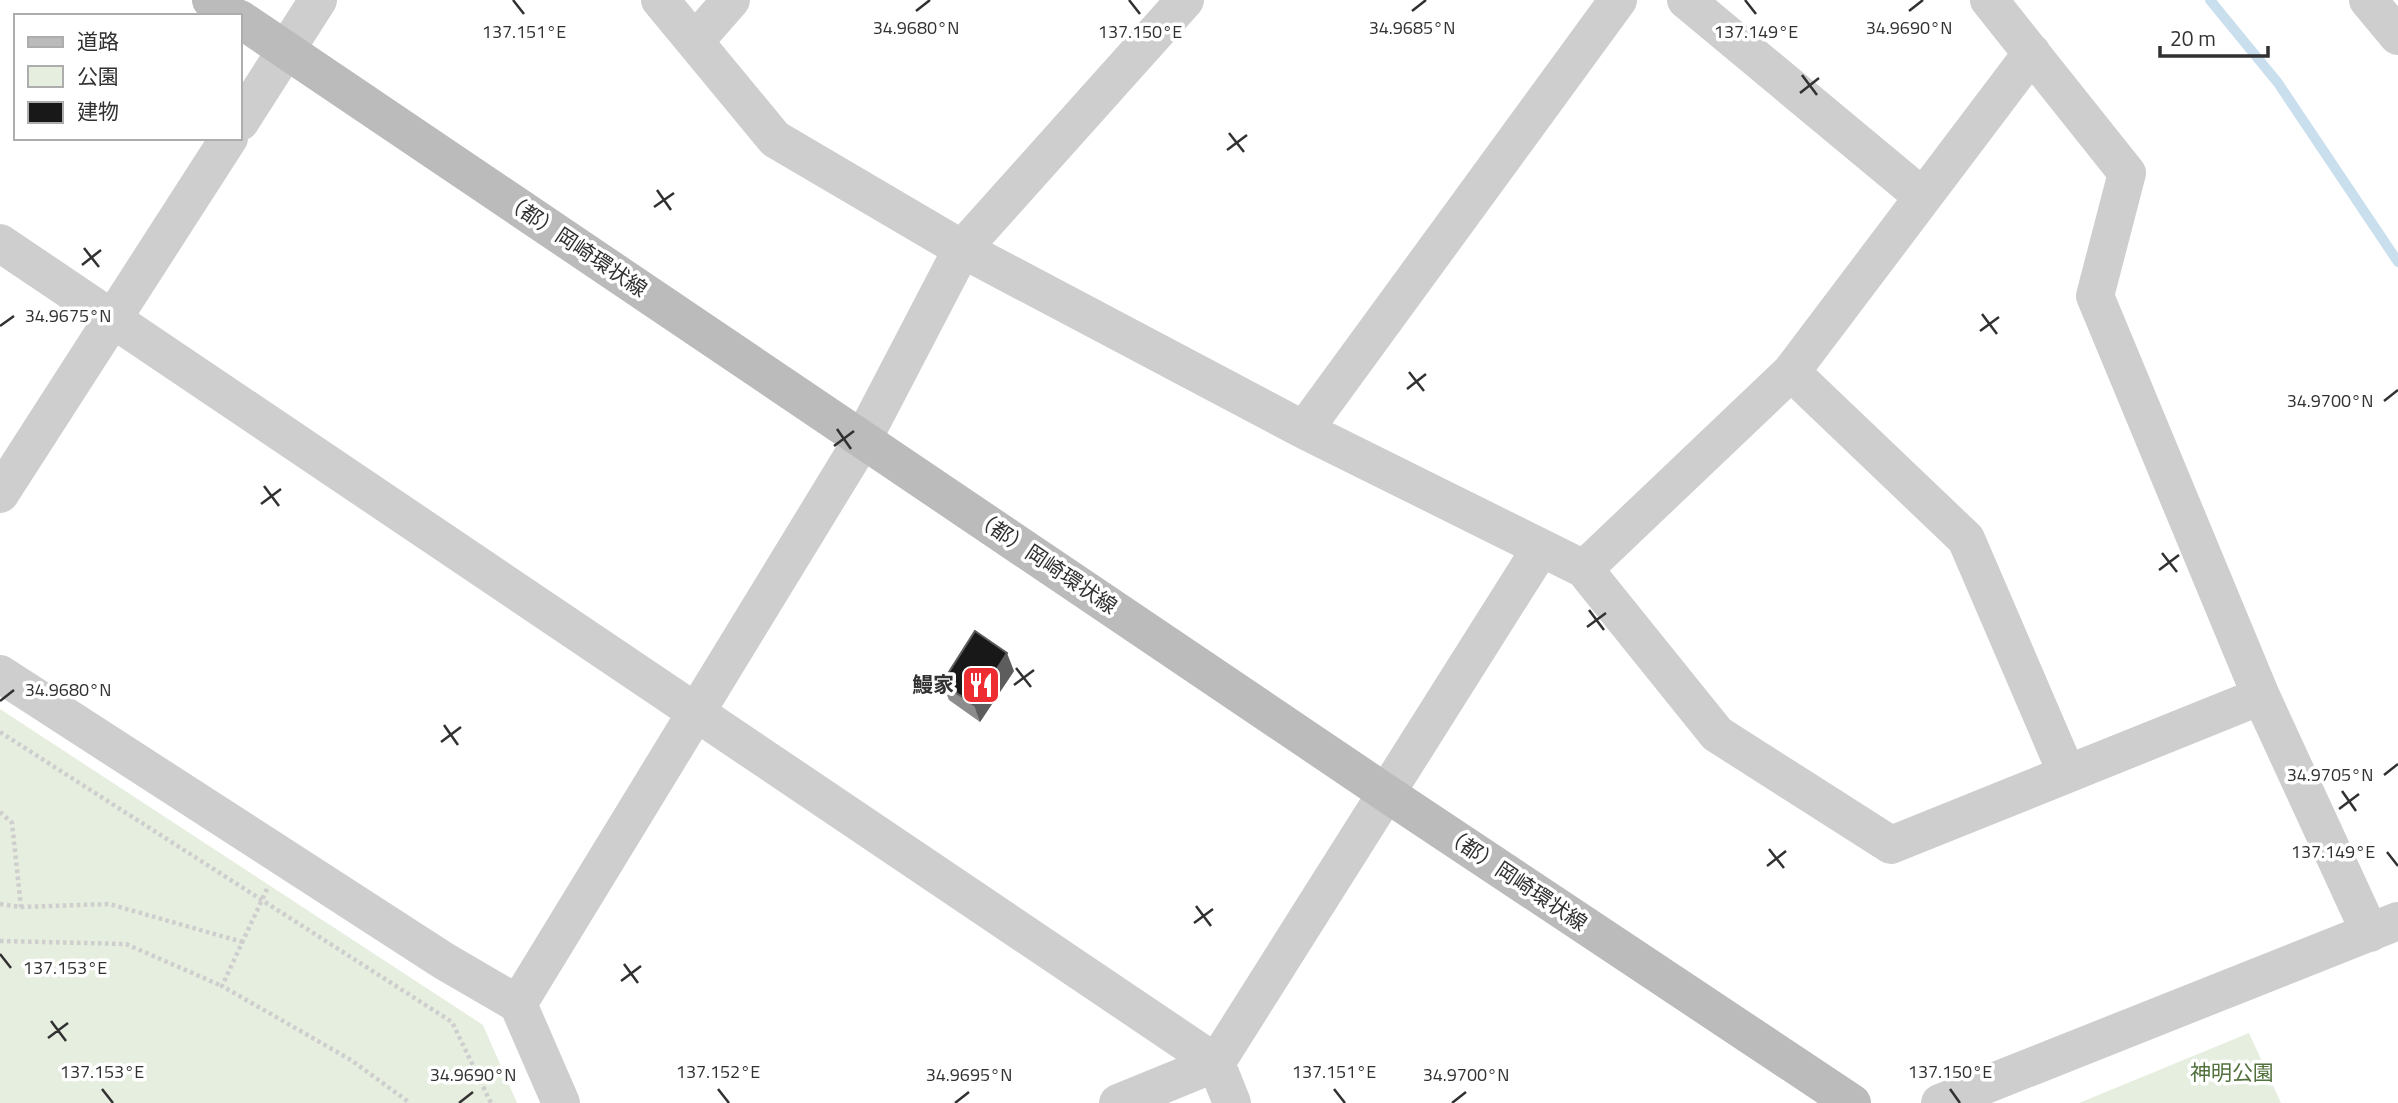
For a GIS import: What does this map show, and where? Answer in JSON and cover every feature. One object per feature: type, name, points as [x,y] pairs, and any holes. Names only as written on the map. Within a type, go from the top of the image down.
[{"type":"street","points":[[211,0],[231,14]]},
{"type":"street","points":[[242,119],[318,0]]},
{"type":"street","points":[[660,0],[696,40],[775,139],[962,249],[1304,430],[1584,569],[1717,734],[1891,845],[2261,696]]},
{"type":"street","points":[[696,40],[731,0]]},
{"type":"street","points":[[518,1004],[863,439],[962,249],[1185,0]]},
{"type":"street","points":[[1304,430],[1618,0]]},
{"type":"street","points":[[1686,0],[1923,197]]},
{"type":"street","points":[[1940,1103],[2384,927],[2261,696],[2095,296],[2127,173],[1989,0]]},
{"type":"street","points":[[2368,0],[2398,36]]},
{"type":"street","name":"（都）岡崎環状線","points":[[242,20],[1386,793],[1852,1103]]},
{"type":"street","points":[[1584,569],[1791,372],[2032,53]]},
{"type":"street","points":[[0,494],[228,140]]},
{"type":"street","points":[[0,243],[1216,1063],[1232,1103]]},
{"type":"street","points":[[1791,372],[1966,539],[2067,774]]},
{"type":"street","points":[[1118,1103],[1216,1063],[1541,548]]},
{"type":"street","points":[[0,674],[444,961],[518,1004],[561,1103]]},
{"type":"path","points":[[0,732],[452,1022],[491,1103]]},
{"type":"path","points":[[0,812],[12,823],[21,908]]},
{"type":"path","points":[[222,986],[282,856]]},
{"type":"path","points":[[0,904],[21,908],[109,904],[246,943]]},
{"type":"path","points":[[0,941],[126,944],[222,986],[351,1060],[410,1103]]},
{"type":"green space","points":[[0,709],[483,1025],[517,1103],[0,1103]]},
{"type":"green space","name":"神明公園","points":[[2249,1033],[2281,1103],[2079,1103]]},
{"type":"building","points":[[975,631],[1007,653],[974,705],[942,683]]},
{"type":"waterway","points":[[2210,0],[2278,83],[2398,262]]},
{"type":"place","name":"鰻家","points":[[981,685]]}]
